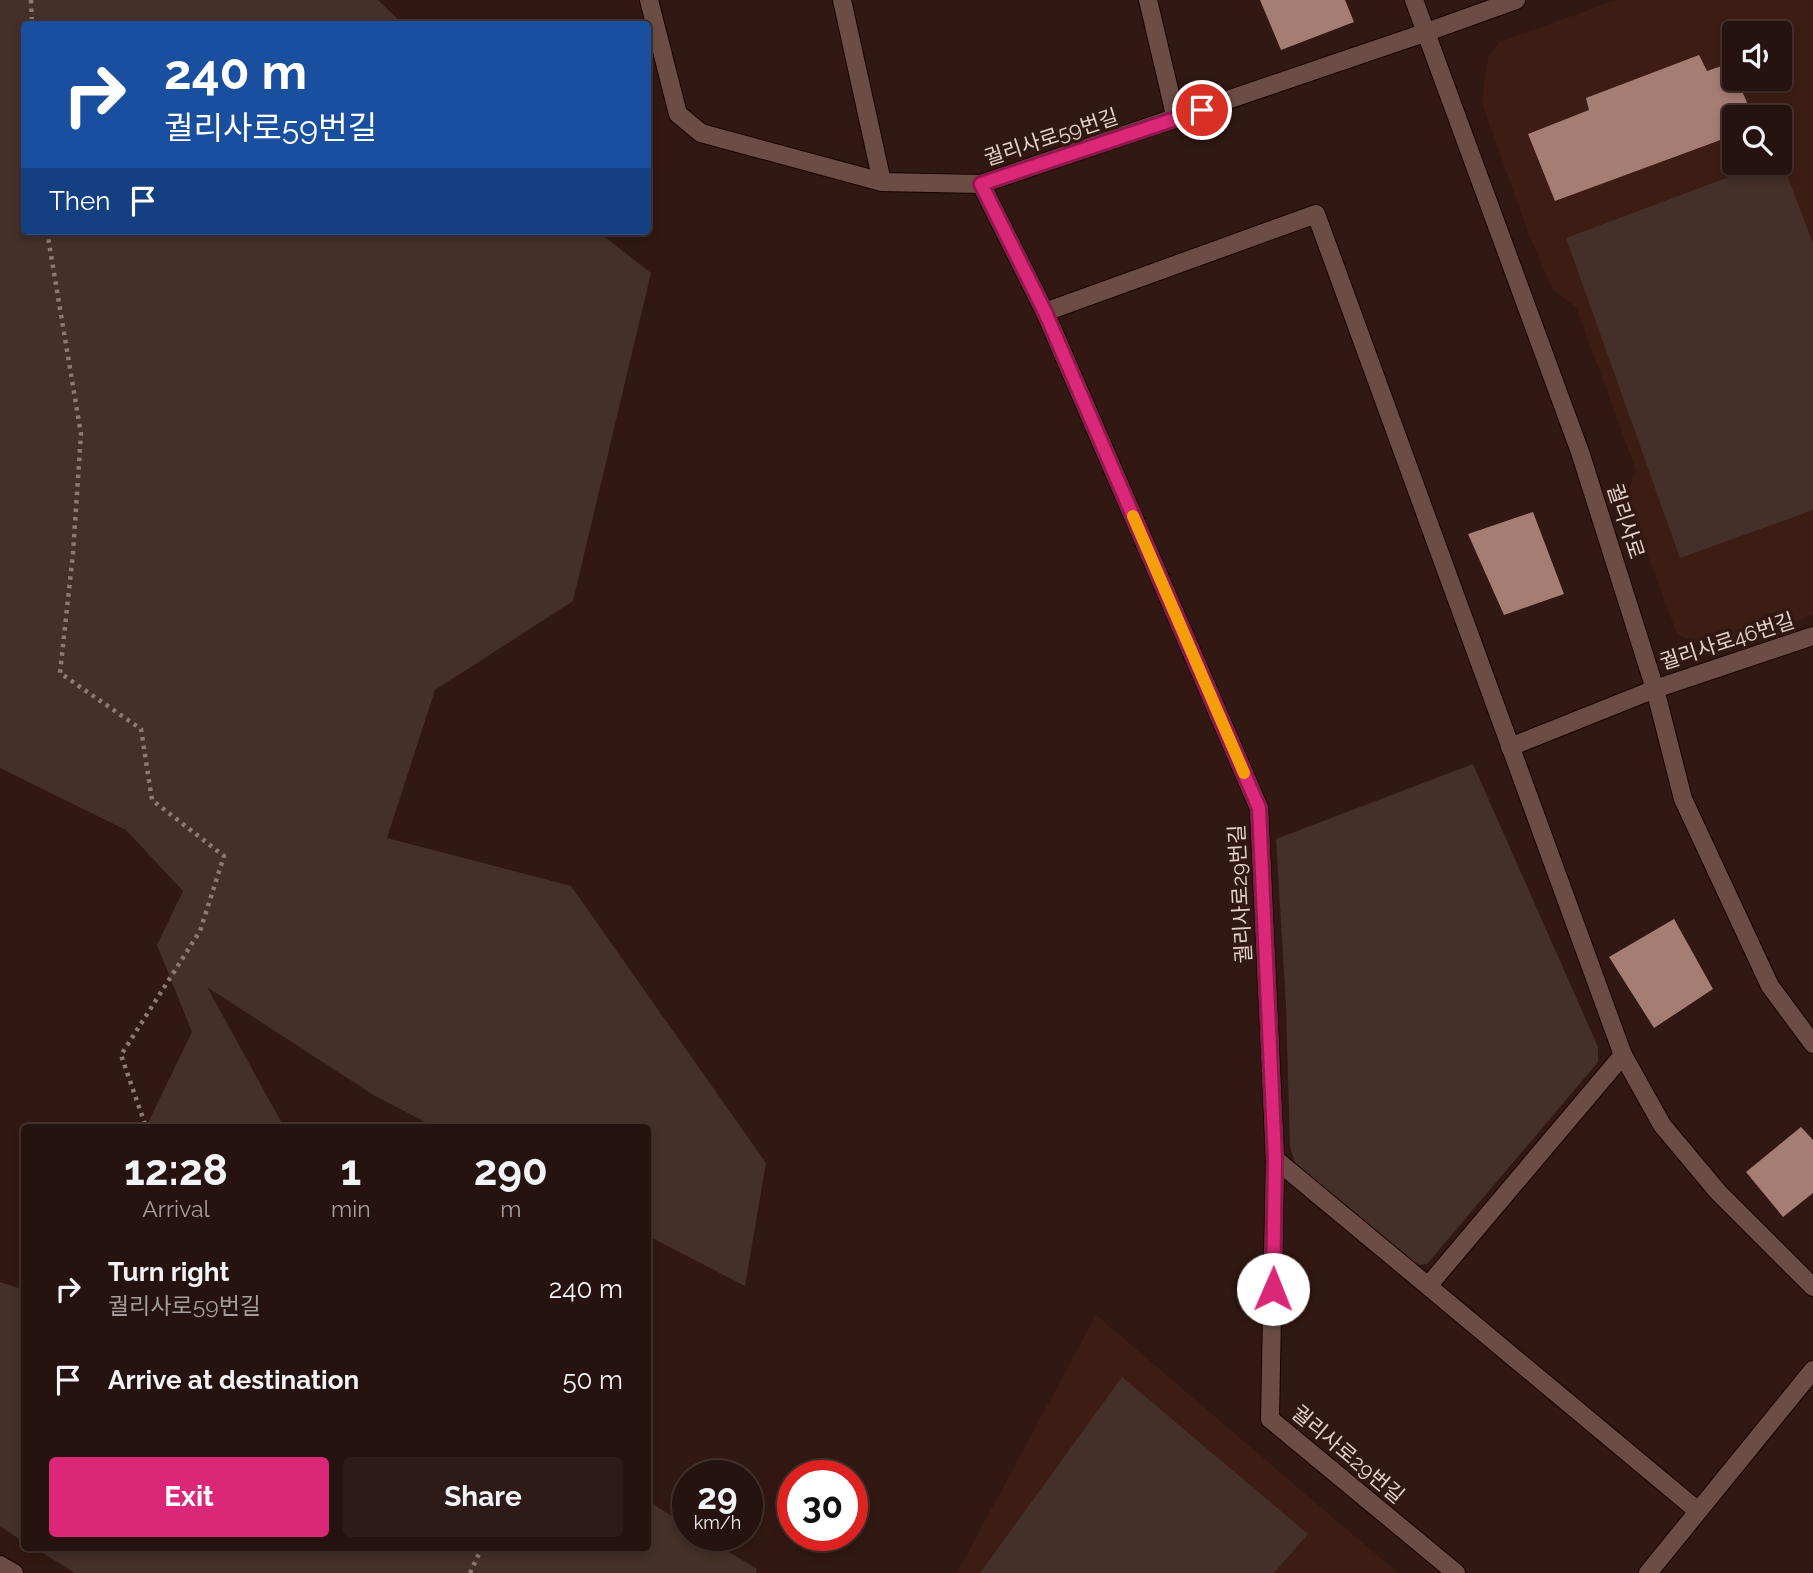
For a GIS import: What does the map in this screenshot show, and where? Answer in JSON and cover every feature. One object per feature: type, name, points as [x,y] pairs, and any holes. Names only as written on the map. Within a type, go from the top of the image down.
[{"type":"street","name":"궐리사로59번길","points":[[649,0],[678,114],[701,133],[882,182],[981,184],[1177,119],[1516,0]]},
{"type":"street","points":[[842,0],[882,182]]},
{"type":"street","points":[[1148,0],[1177,119]]},
{"type":"street","name":"궐리사로","points":[[1414,0],[1580,452],[1655,689],[1683,799],[1770,986],[1813,1044]]},
{"type":"street","name":"궐리사로29번길","points":[[981,184],[1045,312],[1259,808],[1275,1159],[1270,1419],[1456,1573]]},
{"type":"street","points":[[1045,312],[1316,214],[1623,1055],[1662,1125],[1718,1192],[1813,1287]]},
{"type":"street","name":"궐리사로46번길","points":[[1510,747],[1655,689],[1813,636]]},
{"type":"street","points":[[1428,1286],[1623,1055]]},
{"type":"street","points":[[1275,1159],[1698,1511]]},
{"type":"street","points":[[1648,1573],[1813,1370]]},
{"type":"street","points":[[0,1565],[14,1573]]},
{"type":"path","points":[[31,0],[32,21]]},
{"type":"path","points":[[48,235],[82,434],[60,673],[141,729],[152,800],[224,856],[200,931],[121,1055],[145,1124]]},
{"type":"path","points":[[470,1573],[480,1551]]},
{"type":"shaded area","points":[[0,0],[378,0],[400,21],[21,21],[21,235],[602,235],[651,273],[573,601],[435,690],[387,838],[571,886],[766,1163],[745,1286],[651,1238],[651,1124],[429,1124],[375,1096],[207,987],[282,1124],[147,1124],[192,1032],[157,945],[183,891],[126,830],[0,768]]},
{"type":"shaded area","points":[[1616,0],[1813,0],[1813,615],[1714,651],[1677,634],[1626,496],[1636,470],[1576,307],[1553,290],[1529,235],[1482,103],[1488,57],[1500,42]]},
{"type":"shaded area","points":[[1734,175],[1787,175],[1813,243],[1813,510],[1680,558],[1566,238]]},
{"type":"shaded area","points":[[1473,764],[1598,1047],[1598,1062],[1427,1264],[1417,1265],[1295,1163],[1290,1147],[1286,1006],[1276,839]]},
{"type":"shaded area","points":[[0,1282],[21,1289],[21,1540],[0,1526]]},
{"type":"shaded area","points":[[1096,1315],[1398,1573],[957,1573]]},
{"type":"shaded area","points":[[1122,1377],[1308,1534],[1274,1573],[980,1573]]},
{"type":"shaded area","points":[[651,1503],[672,1516],[672,1551],[727,1551],[757,1569],[756,1573],[75,1573],[39,1551],[651,1551]]},
{"type":"building","points":[[1260,0],[1345,0],[1354,22],[1281,50]]},
{"type":"building","points":[[1699,55],[1707,71],[1722,66],[1722,91],[1742,91],[1748,105],[1722,105],[1722,139],[1555,201],[1528,134],[1589,110],[1586,98]]},
{"type":"building","points":[[1533,512],[1564,594],[1504,615],[1468,534]]},
{"type":"building","points":[[1674,919],[1713,989],[1654,1028],[1609,957]]},
{"type":"building","points":[[1801,1127],[1813,1140],[1813,1193],[1783,1217],[1746,1172]]},
{"type":"slow traffic","points":[[1133,516],[1244,773]]},
{"type":"route","points":[[1202,110],[981,184],[1045,312],[1259,808],[1275,1159],[1273,1289]]}]
